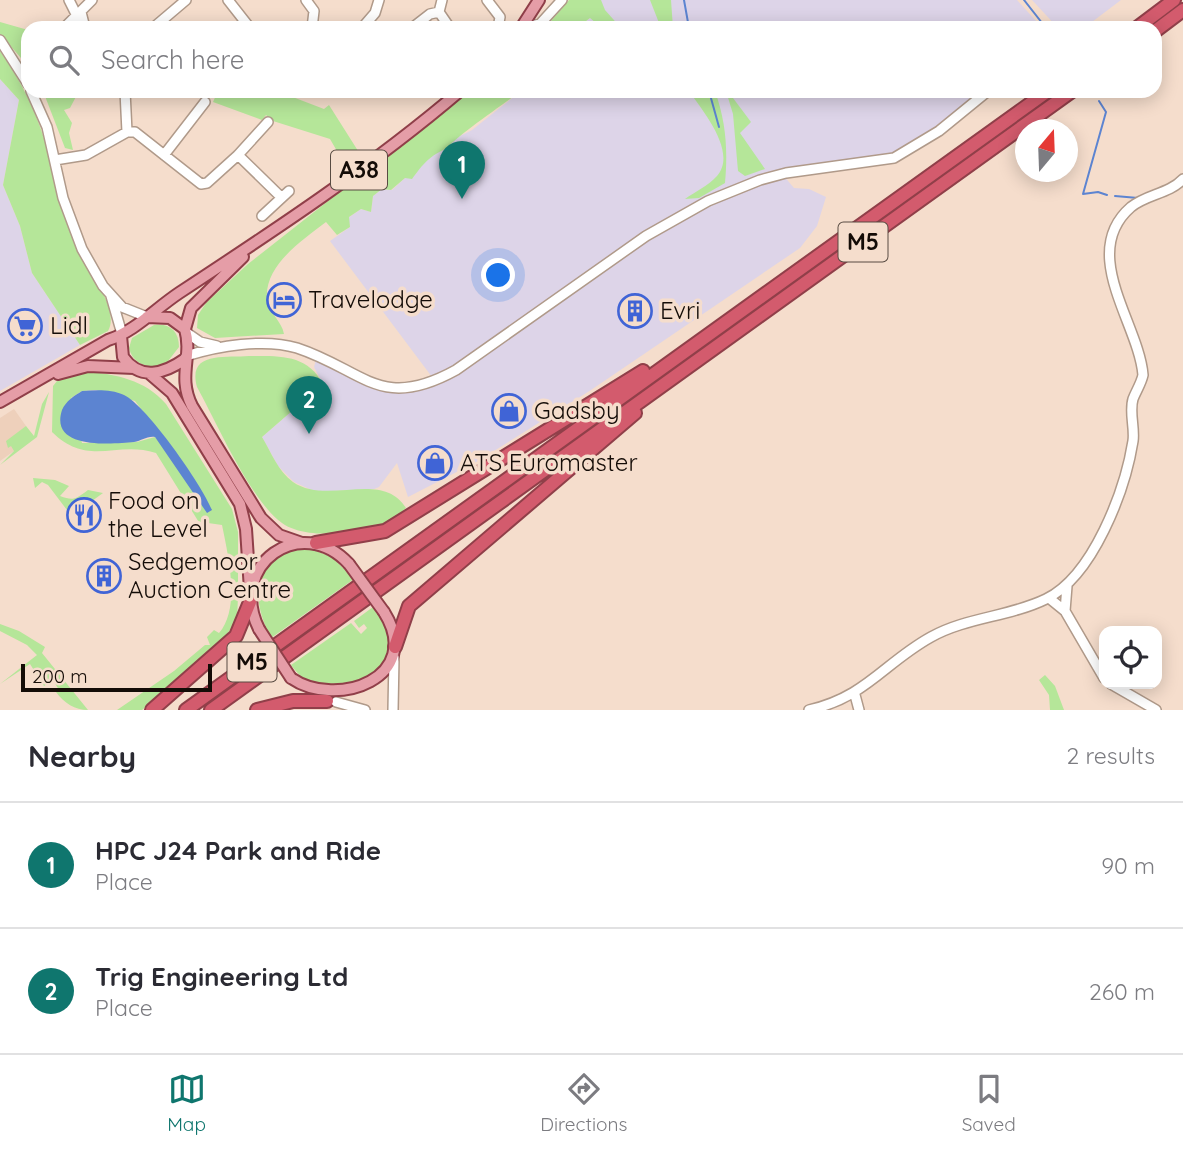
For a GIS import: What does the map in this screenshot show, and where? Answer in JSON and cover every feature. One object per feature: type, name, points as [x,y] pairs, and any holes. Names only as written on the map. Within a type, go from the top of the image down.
[{"type":"highway","points":[[1146,21],[1174,0]]},
{"type":"highway","points":[[1162,26],[1183,10]]},
{"type":"highway","name":"M5","points":[[186,710],[1038,98]]},
{"type":"highway","name":"M5","points":[[211,710],[1062,98]]},
{"type":"highway","name":"M5","points":[[309,543],[386,531],[647,368],[682,352]]},
{"type":"highway","name":"M5","points":[[394,652],[409,606],[626,422],[655,392]]},
{"type":"highway","name":"M5","points":[[152,710],[236,636],[250,596]]},
{"type":"highway","name":"M5","points":[[257,710],[293,701],[332,702]]},
{"type":"main road","points":[[526,21],[539,0]]},
{"type":"main road","name":"A38","points":[[0,402],[108,340],[122,335],[254,246],[451,98]]},
{"type":"main road","name":"A38","points":[[254,246],[191,308],[186,331],[184,386],[261,518],[271,530],[309,543]]},
{"type":"main road","points":[[146,317],[170,318],[186,331]]},
{"type":"main road","points":[[122,335],[121,353],[134,368]]},
{"type":"main road","points":[[150,374],[167,370],[185,357]]},
{"type":"main road","points":[[0,409],[70,370],[103,365],[134,368],[150,374],[172,393],[240,504],[246,529],[250,596],[259,629],[291,678],[302,690],[332,702],[356,699],[376,688],[386,676],[394,652],[393,632],[384,612],[349,564],[332,549],[309,543],[286,546],[266,559],[257,569],[250,596]]},
{"type":"street","points":[[69,0],[82,21]]},
{"type":"street","points":[[71,21],[92,0]]},
{"type":"street","points":[[161,21],[186,0]]},
{"type":"street","points":[[228,0],[244,21]]},
{"type":"street","points":[[306,0],[314,11],[313,21]]},
{"type":"street","points":[[373,21],[379,0]]},
{"type":"street","points":[[442,0],[439,12],[445,21]]},
{"type":"street","points":[[487,0],[500,17],[499,21]]},
{"type":"street","points":[[542,21],[562,0]]},
{"type":"street","points":[[421,21],[430,14],[439,12]]},
{"type":"street","points":[[0,40],[21,67]]},
{"type":"street","points":[[34,98],[47,127],[73,229],[91,266],[110,295],[122,307],[146,317]]},
{"type":"street","points":[[125,98],[127,132]]},
{"type":"street","points":[[186,331],[200,342],[224,347],[291,347],[379,386],[425,386],[456,370],[646,236],[708,201],[760,180],[786,173],[894,158],[939,131],[979,98]]},
{"type":"street","points":[[164,155],[199,105]]},
{"type":"street","points":[[55,160],[93,152],[127,132],[139,134],[201,184],[211,180],[239,155],[268,122]]},
{"type":"street","points":[[239,155],[281,197]]},
{"type":"street","points":[[809,710],[855,695],[932,636],[970,622],[1019,611],[1049,598],[1067,586],[1111,519],[1126,480],[1134,431],[1133,399],[1143,375],[1111,278],[1115,233],[1132,206],[1165,192],[1183,179]]},
{"type":"street","points":[[262,216],[289,191]]},
{"type":"street","points":[[110,295],[122,335]]},
{"type":"street","points":[[185,357],[224,347]]},
{"type":"street","points":[[1065,611],[1067,586]]},
{"type":"street","points":[[1049,598],[1065,611],[1099,669]]},
{"type":"street","points":[[393,710],[394,652]]},
{"type":"street","points":[[1120,689],[1156,710]]},
{"type":"street","points":[[855,695],[859,710]]},
{"type":"street","points":[[332,702],[365,710]]},
{"type":"shaded area","points":[[595,0],[1017,0],[1036,21],[586,21],[590,18]]},
{"type":"shaded area","points":[[1032,0],[1121,0],[1093,21],[1052,21]]},
{"type":"shaded area","points":[[0,79],[19,100],[3,185],[20,226],[32,273],[80,345],[0,391]]},
{"type":"shaded area","points":[[512,98],[979,98],[909,151],[783,175],[794,188],[809,189],[826,197],[817,226],[800,248],[591,390],[478,461],[408,497],[397,463],[379,487],[374,489],[316,492],[294,482],[278,466],[262,437],[323,384],[314,367],[317,356],[379,386],[435,381],[330,241],[350,227],[348,218],[361,209],[371,212],[373,196],[382,189],[392,190],[405,178],[416,174],[418,168],[436,152],[448,148],[450,141],[472,130]]},
{"type":"shaded area","points":[[14,409],[26,426],[14,451],[0,461],[0,418]]},
{"type":"green space","points":[[569,0],[601,0],[605,10],[615,21],[594,21],[590,18],[586,21],[551,21]]},
{"type":"green space","points":[[650,0],[671,0],[672,21],[658,21]]},
{"type":"green space","points":[[0,22],[21,28],[21,58],[0,34]]},
{"type":"green space","points":[[0,51],[21,85],[21,98],[27,98],[34,112],[44,138],[70,233],[110,311],[108,331],[80,345],[32,273],[20,226],[3,185],[19,100],[0,79]]},
{"type":"green space","points":[[46,98],[75,98],[70,108],[64,110],[72,123],[69,133],[73,150],[65,148]]},
{"type":"green space","points":[[215,98],[295,98],[324,109],[329,105],[360,154],[351,150],[341,158],[330,139],[273,121],[266,115],[262,120],[213,102]]},
{"type":"green space","points":[[459,98],[511,98],[448,148],[423,164],[412,179],[405,178],[391,190],[382,189],[373,196],[371,212],[361,209],[349,217],[350,227],[337,235],[326,222],[287,254],[272,275],[267,299],[284,334],[215,338],[197,328],[198,315],[206,303],[248,264]]},
{"type":"green space","points":[[694,98],[718,98],[724,125],[725,183],[699,198],[685,199],[717,176],[722,166],[721,144]]},
{"type":"green space","points":[[728,98],[733,98],[751,122],[740,133],[765,169],[745,176],[738,171],[733,114]]},
{"type":"green space","points":[[154,325],[173,329],[177,337],[179,347],[165,365],[142,364],[134,358],[129,348],[132,338]]},
{"type":"green space","points":[[282,357],[301,362],[316,374],[323,384],[262,437],[288,478],[307,488],[322,491],[383,491],[396,497],[406,508],[384,525],[349,534],[302,531],[288,527],[270,512],[235,460],[197,387],[195,375],[198,367],[210,359]]},
{"type":"green space","points":[[85,371],[129,380],[158,396],[166,404],[232,509],[238,532],[237,621],[219,644],[142,710],[117,710],[174,671],[205,645],[210,645],[207,637],[214,630],[219,633],[226,622],[230,610],[231,581],[222,525],[208,523],[209,535],[202,537],[200,524],[156,453],[128,449],[78,449],[52,432],[53,386],[57,381]],"holes":[[[96,390],[135,401],[192,476],[155,437],[137,442],[82,443],[71,398],[82,391]]]},
{"type":"green space","points":[[49,392],[37,437],[0,465],[14,451],[11,446],[8,448],[6,441],[26,426],[34,436],[42,404]]},
{"type":"green space","points":[[33,478],[55,480],[69,486],[60,496],[67,498],[76,498],[88,490],[103,493],[92,501],[76,504],[70,514],[48,485],[42,482],[35,488]]},
{"type":"green space","points":[[308,548],[332,557],[354,579],[271,638],[260,607],[260,579],[276,558]]},
{"type":"green space","points":[[373,607],[388,636],[388,654],[379,672],[358,692],[335,695],[323,692],[291,665],[351,623],[361,634],[367,628],[364,624],[359,628],[354,621]]},
{"type":"green space","points":[[0,624],[19,631],[45,647],[42,653],[88,710],[74,707],[63,699],[56,692],[59,690],[53,680],[44,686],[30,664],[0,684],[37,655],[27,645],[0,631]]},
{"type":"green space","points":[[1045,675],[1055,686],[1064,710],[1050,710],[1049,695],[1039,680]]},
{"type":"water","points":[[82,391],[114,392],[134,402],[173,447],[212,510],[207,513],[155,437],[134,442],[98,443],[73,438],[65,432],[60,423],[62,410],[68,401]]},
{"type":"waterway","points":[[684,0],[688,21]]},
{"type":"waterway","points":[[1024,0],[1040,21]]},
{"type":"waterway","points":[[711,98],[719,127]]},
{"type":"waterway","points":[[1099,101],[1106,112],[1083,194],[1098,192],[1107,195]]},
{"type":"waterway","points":[[1115,196],[1138,198]]},
{"type":"place","name":"HPC J24 Park and Ride","points":[[462,199]]},
{"type":"place","name":"Travelodge","points":[[284,300]]},
{"type":"place","name":"Evri","points":[[635,311]]},
{"type":"place","name":"Lidl","points":[[25,326]]},
{"type":"place","name":"Gadsby","points":[[509,411]]},
{"type":"place","name":"Trig Engineering Ltd","points":[[309,434]]},
{"type":"place","name":"ATS Euromaster","points":[[435,463]]},
{"type":"place","name":"Food on the Level","points":[[84,515]]},
{"type":"place","name":"Sedgemoor Auction Centre","points":[[104,576]]}]
